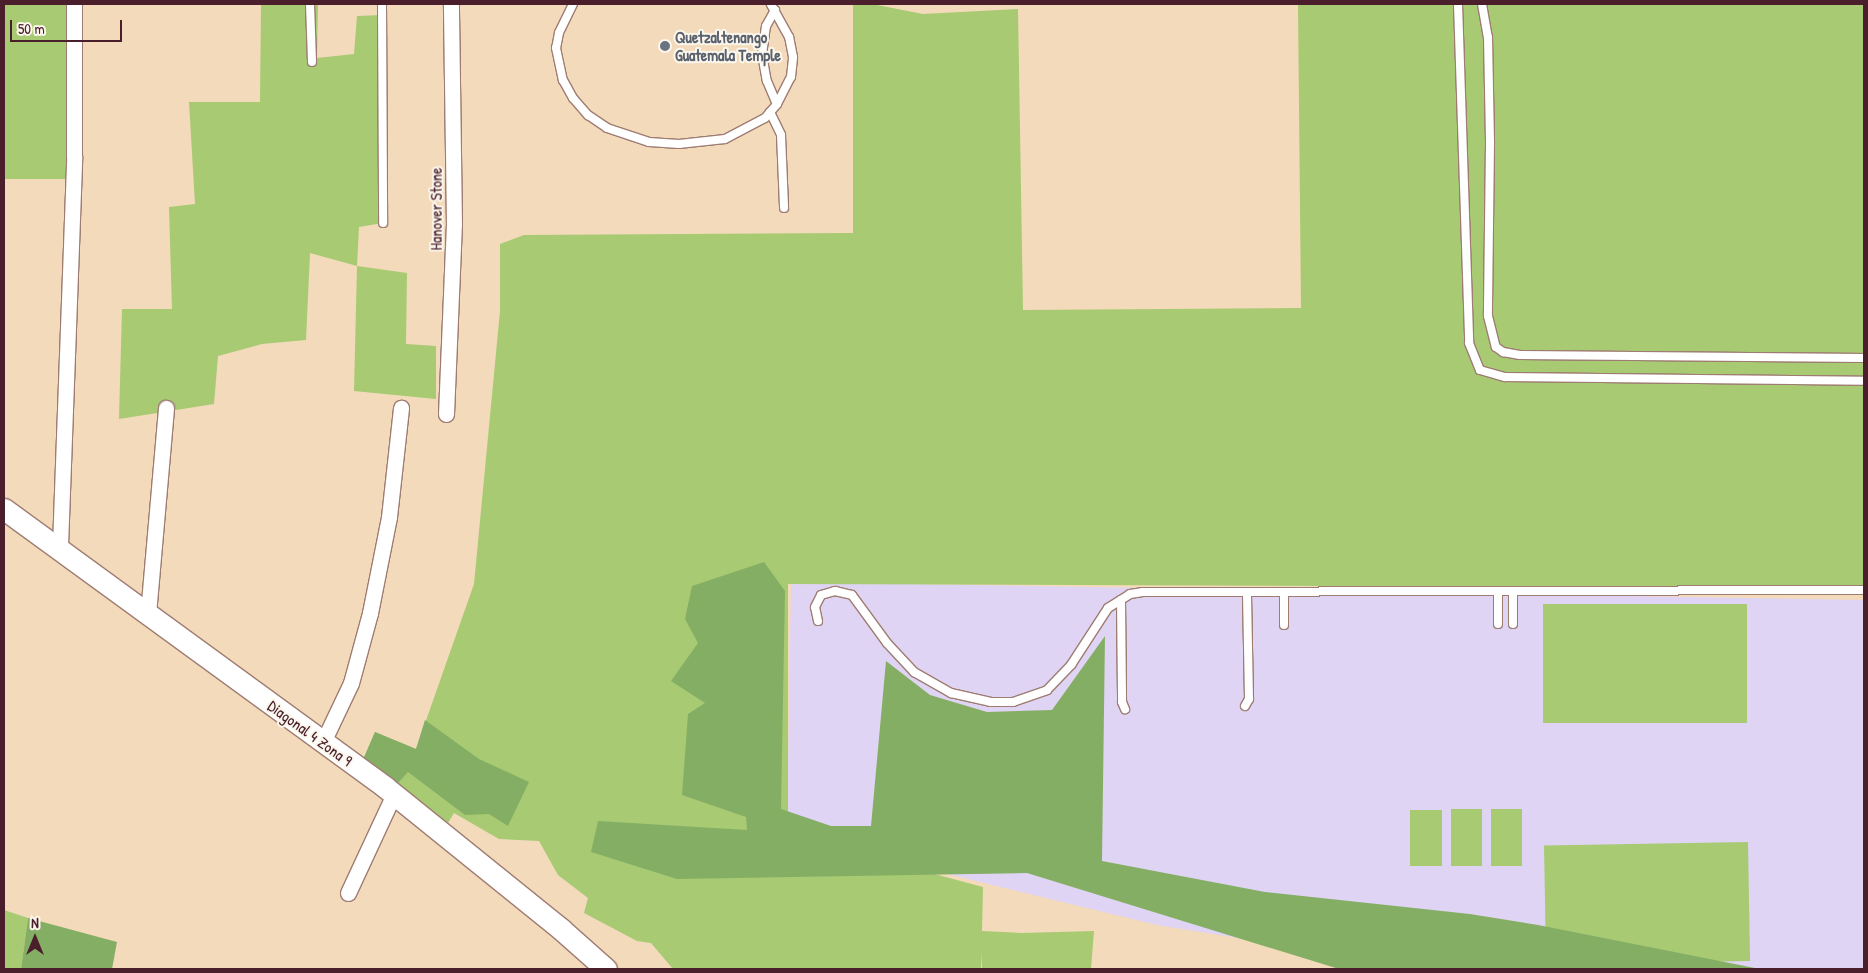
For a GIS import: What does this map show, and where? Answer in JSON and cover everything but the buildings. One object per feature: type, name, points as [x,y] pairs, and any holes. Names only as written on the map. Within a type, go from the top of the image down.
[{"type":"main road","name":"Diagonal 4 Zona 9","points":[[4,508],[60,546],[148,614],[394,794],[561,929],[606,969]]},
{"type":"street","points":[[60,546],[72,214],[74,4]]},
{"type":"street","name":"Hanover Stone","points":[[446,414],[454,225],[451,4]]},
{"type":"street","points":[[148,614],[166,408]]},
{"type":"street","points":[[323,742],[351,683],[370,613],[389,517],[401,408]]},
{"type":"street","points":[[348,893],[394,794]]},
{"type":"lane","points":[[80,4],[80,107]]},
{"type":"lane","points":[[310,4],[312,62]]},
{"type":"lane","points":[[382,4],[383,223]]},
{"type":"lane","points":[[572,4],[559,33],[558,63],[573,98],[588,115],[607,128],[650,142],[704,144],[746,130],[770,112],[777,104],[791,77],[793,57],[789,37],[773,7]]},
{"type":"lane","points":[[1458,4],[1469,343],[1480,370],[1505,377],[1864,381]]},
{"type":"lane","points":[[1482,4],[1488,37],[1490,143],[1488,316],[1496,347],[1503,352],[1520,355],[1864,358]]},
{"type":"lane","points":[[773,7],[766,26],[762,54],[767,81],[777,104]]},
{"type":"lane","points":[[770,112],[781,135],[784,208]]},
{"type":"lane","points":[[818,621],[815,607],[821,595],[835,592],[852,595],[887,643],[914,672],[952,693],[991,702],[1013,702],[1047,690],[1071,666],[1108,608],[1120,600],[1143,592],[1284,594],[1864,590]]},
{"type":"lane","points":[[1245,706],[1249,698],[1247,593]]},
{"type":"lane","points":[[1498,593],[1498,624]]},
{"type":"lane","points":[[1513,593],[1513,624]]},
{"type":"lane","points":[[1284,594],[1284,625]]},
{"type":"lane","points":[[1120,600],[1122,702],[1125,709]]},
{"type":"shaded area","points":[[791,582],[1864,600],[1864,969],[1429,969],[1157,925],[787,835]]},
{"type":"green space","points":[[4,4],[70,4],[70,179],[4,179]]},
{"type":"green space","points":[[261,4],[318,4],[317,58],[354,54],[357,16],[382,15],[383,223],[359,227],[357,266],[310,253],[306,340],[262,344],[218,356],[214,404],[119,419],[122,309],[172,309],[169,207],[195,204],[189,102],[260,102]]},
{"type":"green space","points":[[853,4],[872,4],[923,14],[1018,9],[1023,310],[1301,308],[1298,4],[1864,4],[1864,588],[788,584],[788,835],[983,887],[982,931],[1022,933],[1094,931],[1091,969],[982,969],[982,952],[981,969],[673,969],[651,943],[637,941],[584,913],[588,898],[558,875],[539,841],[499,839],[454,813],[445,828],[362,762],[375,732],[416,749],[474,584],[500,311],[500,244],[524,235],[853,233]]},
{"type":"green space","points":[[357,266],[407,273],[406,344],[436,346],[436,399],[354,391]]},
{"type":"green space","points":[[764,562],[785,591],[781,809],[831,826],[871,826],[886,661],[930,695],[987,712],[1052,710],[1105,636],[1102,861],[1265,892],[1470,914],[1538,925],[1760,969],[1339,969],[1027,873],[677,879],[591,852],[598,821],[747,830],[746,817],[682,795],[688,714],[705,703],[671,681],[698,643],[685,619],[692,586]]},
{"type":"green space","points":[[1543,604],[1747,604],[1747,723],[1543,723]]},
{"type":"green space","points":[[425,720],[479,759],[529,782],[508,826],[489,814],[465,815],[408,772],[398,783],[362,762],[375,732],[416,749]]},
{"type":"green space","points":[[1451,809],[1482,809],[1482,866],[1451,866]]},
{"type":"green space","points":[[1491,809],[1522,809],[1522,866],[1491,866]]},
{"type":"green space","points":[[1410,810],[1442,810],[1442,866],[1410,866]]},
{"type":"green space","points":[[1748,842],[1750,961],[1546,965],[1544,846]]},
{"type":"green space","points":[[4,910],[28,918],[21,969],[4,969]]},
{"type":"green space","points":[[28,918],[117,942],[112,969],[21,969]]},
{"type":"place","name":"Quetzaltenango Guatemala Temple","points":[[665,46]]}]
